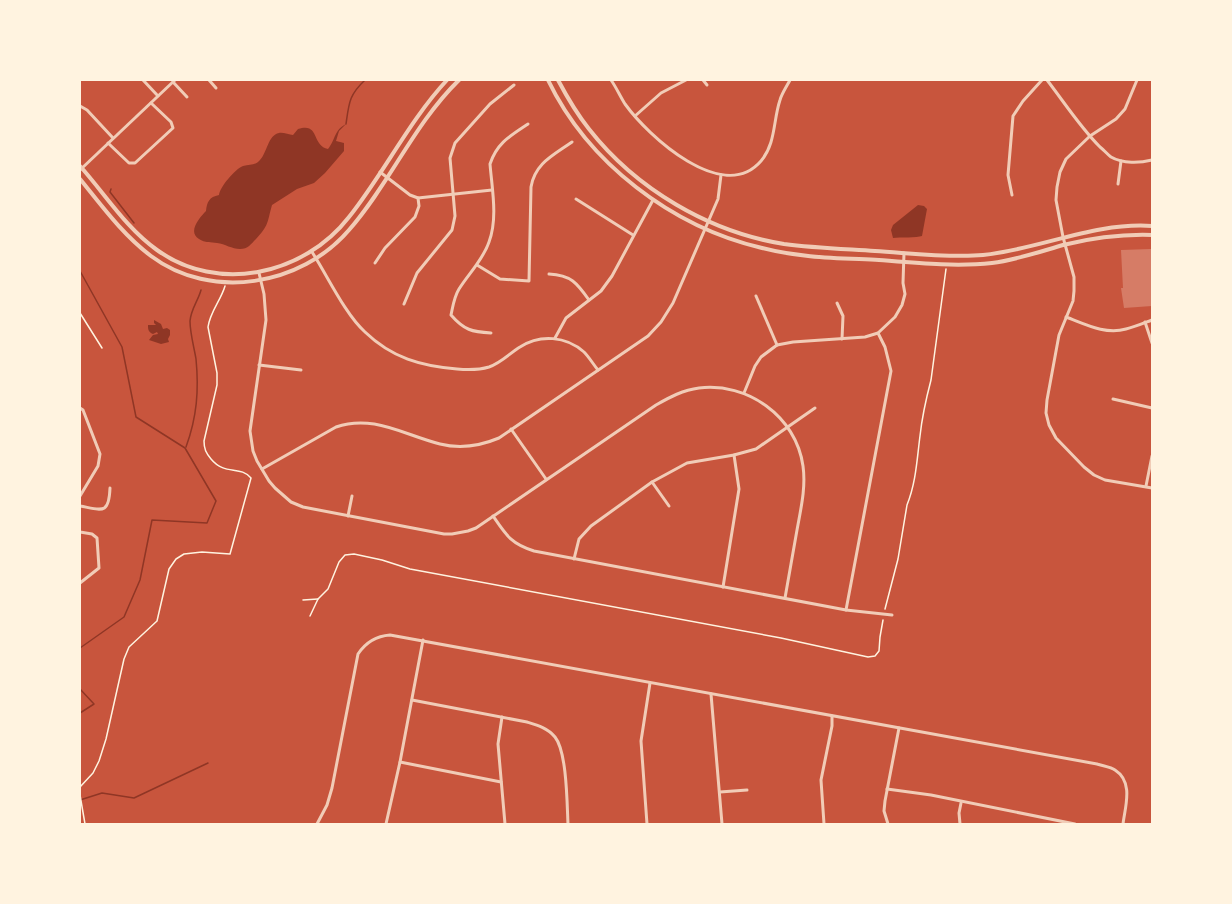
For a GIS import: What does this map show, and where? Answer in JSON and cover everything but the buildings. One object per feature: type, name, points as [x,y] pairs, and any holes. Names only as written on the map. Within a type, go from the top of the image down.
[{"type":"street","points":[[143,80],[158,96]]},
{"type":"street","points":[[209,80],[216,88]]},
{"type":"street","points":[[187,98],[174,81],[80,168],[135,231],[157,251],[172,260],[217,273],[259,273],[287,264],[312,252],[343,225],[418,115],[447,80]]},
{"type":"street","points":[[80,179],[128,236],[153,258],[170,268],[201,279],[216,281],[241,283],[261,280],[290,272],[316,259],[329,250],[349,230],[424,120],[459,80]]},
{"type":"street","points":[[548,80],[563,108],[596,150],[623,177],[672,212],[706,229],[740,242],[783,253],[807,256],[981,264],[1014,259],[1066,245],[1114,236],[1152,235]]},
{"type":"street","points":[[558,80],[590,131],[615,158],[657,193],[692,213],[743,234],[784,244],[814,247],[966,256],[1026,247],[1095,230],[1152,226]]},
{"type":"street","points":[[612,80],[624,102],[658,139],[698,168],[733,176],[748,171],[759,163],[768,151],[780,99],[790,80]]},
{"type":"street","points":[[635,116],[661,93],[686,80]]},
{"type":"street","points":[[704,80],[707,86]]},
{"type":"street","points":[[1012,195],[1008,175],[1013,116],[1042,80]]},
{"type":"street","points":[[1047,80],[1090,136],[1111,156],[1121,161],[1152,160]]},
{"type":"street","points":[[1137,80],[1125,109],[1116,119],[1090,136],[1066,159],[1060,172],[1056,200],[1074,278],[1073,301],[1059,335],[1046,413],[1056,438],[1094,475],[1105,480],[1152,488]]},
{"type":"street","points":[[404,304],[417,273],[452,230],[455,216],[450,158],[454,143],[490,104],[514,85]]},
{"type":"street","points":[[108,143],[129,163],[135,163],[173,128],[171,122],[151,104]]},
{"type":"street","points":[[80,106],[87,110],[113,138]]},
{"type":"street","points":[[491,333],[474,332],[459,325],[451,315],[459,289],[477,265],[489,243],[494,222],[490,164],[501,143],[528,124]]},
{"type":"street","points":[[477,265],[500,279],[529,281],[533,175],[542,164],[572,142]]},
{"type":"street","points":[[1118,184],[1121,161]]},
{"type":"street","points":[[380,172],[410,195],[418,198],[492,190]]},
{"type":"street","points":[[262,469],[336,427],[348,423],[375,423],[441,444],[458,447],[486,443],[499,438],[648,336],[661,322],[673,303],[706,229],[718,199],[721,175]]},
{"type":"street","points":[[375,263],[385,248],[415,217],[419,206],[418,198]]},
{"type":"street","points":[[576,199],[633,236]]},
{"type":"street","points":[[555,338],[566,318],[601,291],[612,276],[653,200]]},
{"type":"street","points":[[312,252],[364,332],[385,349],[412,361],[437,367],[481,369],[499,362],[530,342],[540,338],[555,338],[576,346],[585,353],[598,370]]},
{"type":"street","points":[[744,393],[761,357],[777,345],[865,337],[878,333],[896,317],[902,305],[905,294],[904,253]]},
{"type":"street","points":[[259,273],[264,294],[266,320],[250,431],[256,461],[275,488],[291,502],[303,507],[444,534],[468,531],[656,405],[696,388],[730,389],[744,393],[767,406],[787,427],[797,445],[803,465],[803,496],[785,598]]},
{"type":"street","points":[[549,274],[562,274],[577,284],[589,300]]},
{"type":"street","points":[[756,296],[777,345]]},
{"type":"street","points":[[837,303],[843,316],[842,339]]},
{"type":"street","points":[[1066,317],[1105,330],[1125,330],[1152,320]]},
{"type":"street","points":[[1145,322],[1152,343]]},
{"type":"street","points":[[846,610],[891,371],[885,347],[878,333]]},
{"type":"street","points":[[259,365],[301,370]]},
{"type":"street","points":[[1113,399],[1152,408]]},
{"type":"street","points":[[80,408],[83,410],[100,454],[98,466],[80,496]]},
{"type":"street","points":[[574,559],[579,539],[591,525],[652,482],[687,463],[756,449],[814,408]]},
{"type":"street","points":[[511,429],[546,480]]},
{"type":"street","points":[[723,587],[739,489],[734,455]]},
{"type":"street","points":[[1146,486],[1152,456]]},
{"type":"street","points":[[652,482],[669,506]]},
{"type":"street","points":[[80,506],[104,509],[108,505],[110,488]]},
{"type":"street","points":[[348,516],[352,496]]},
{"type":"street","points":[[492,516],[516,544],[534,551],[846,610],[892,615]]},
{"type":"street","points":[[80,532],[92,534],[97,538],[99,568],[80,583]]},
{"type":"street","points":[[317,825],[332,788],[358,654],[368,642],[390,634],[1097,764],[1115,769],[1124,778],[1127,798],[1123,825]]},
{"type":"street","points":[[386,825],[423,640]]},
{"type":"street","points":[[647,825],[641,741],[650,683]]},
{"type":"street","points":[[711,694],[722,825]]},
{"type":"street","points":[[412,700],[502,717],[538,725],[548,730],[556,738],[560,747],[568,825]]},
{"type":"street","points":[[824,825],[820,780],[832,726],[832,716]]},
{"type":"street","points":[[502,717],[498,744],[505,825]]},
{"type":"street","points":[[888,825],[884,812],[898,728]]},
{"type":"street","points":[[400,762],[501,782]]},
{"type":"street","points":[[887,789],[931,795],[1076,825]]},
{"type":"street","points":[[720,792],[747,790]]},
{"type":"street","points":[[960,825],[961,802]]},
{"type":"path","points":[[310,616],[318,598],[328,589],[339,562],[345,555],[354,554],[410,569],[780,638],[868,657],[875,656],[879,651],[879,637],[898,559],[919,455],[947,263]]},
{"type":"path","points":[[80,786],[93,772],[99,760],[129,647],[157,621],[169,568],[176,559],[184,554],[202,552],[230,554],[250,478],[246,473],[227,470],[216,464],[204,448],[217,385],[217,373],[208,327],[209,319],[225,286]]},
{"type":"path","points":[[80,313],[102,348]]},
{"type":"path","points":[[303,600],[318,598]]},
{"type":"path","points":[[80,795],[85,825]]},
{"type":"shaded area","points":[[346,124],[339,131],[336,141],[344,143],[344,151],[314,183],[297,189],[272,205],[265,227],[249,246],[237,249],[204,241],[196,236],[194,229],[206,211],[209,200],[219,195],[225,183],[236,171],[243,166],[258,162],[275,134],[293,135],[298,129],[310,129],[319,143],[328,149],[337,132]]},
{"type":"shaded area","points":[[918,205],[927,209],[922,236],[893,238],[891,230],[893,225]]},
{"type":"shaded area","points":[[154,320],[161,324],[163,329],[170,330],[169,342],[161,344],[149,340],[153,335],[158,334],[157,332],[151,333],[148,329],[148,325],[156,325]]},
{"type":"waterway","points":[[346,124],[351,100],[365,80]]},
{"type":"waterway","points":[[111,189],[110,192],[134,223]]},
{"type":"waterway","points":[[80,271],[122,347],[136,417],[185,448],[216,501],[207,523],[152,520],[140,580],[124,617],[80,648]]},
{"type":"waterway","points":[[186,447],[193,425],[197,393],[196,359],[190,321],[201,290]]},
{"type":"waterway","points":[[80,689],[94,704],[80,713]]},
{"type":"waterway","points":[[80,800],[102,793],[134,798],[208,763]]}]
